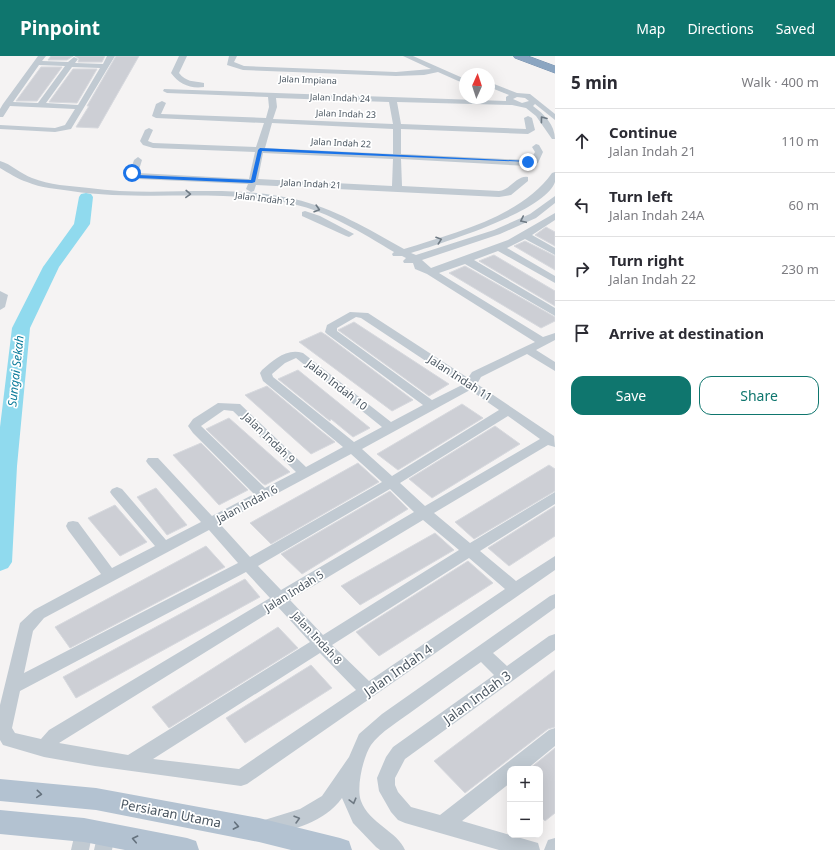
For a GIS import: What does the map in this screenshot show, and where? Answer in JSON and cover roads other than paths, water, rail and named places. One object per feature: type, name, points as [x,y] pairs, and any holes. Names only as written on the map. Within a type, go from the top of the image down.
[{"type":"highway","points":[[519,56],[555,70]]},
{"type":"highway","points":[[545,56],[555,60]]},
{"type":"main road","name":"Persiaran Utama","points":[[0,790],[96,799],[259,830],[340,850]]},
{"type":"main road","points":[[0,822],[93,841],[186,850]]},
{"type":"street","points":[[1,112],[42,56]]},
{"type":"street","points":[[40,106],[76,56]]},
{"type":"street","points":[[0,127],[63,129],[68,127],[111,56]]},
{"type":"street","name":"Jalan Impiana","points":[[183,56],[175,73],[179,80],[189,85],[459,96]]},
{"type":"street","points":[[233,56],[230,63],[244,68],[396,74],[424,73],[439,70]]},
{"type":"street","points":[[407,56],[459,79]]},
{"type":"street","points":[[423,56],[459,73]]},
{"type":"street","points":[[37,63],[105,66]]},
{"type":"street","points":[[495,88],[513,98]]},
{"type":"street","name":"Jalan Indah 24","points":[[167,90],[504,104],[513,98]]},
{"type":"street","points":[[495,90],[513,98],[543,106],[555,118]]},
{"type":"street","points":[[249,200],[260,150],[273,107],[272,95]]},
{"type":"street","points":[[393,100],[397,126],[397,188]]},
{"type":"street","name":"Jalan Indah 23","points":[[162,103],[155,114],[160,116],[531,132],[528,118]]},
{"type":"street","points":[[530,103],[555,137]]},
{"type":"street","points":[[8,104],[80,107]]},
{"type":"street","name":"Jalan Indah 22","points":[[149,130],[144,141],[146,143],[260,150],[528,162],[535,161],[539,152],[536,148]]},
{"type":"street","name":"Jalan Indah 21","points":[[138,160],[133,175],[252,182],[504,194],[525,180]]},
{"type":"street","name":"Jalan Indah 12","points":[[0,164],[30,180],[80,190],[135,194],[175,201],[292,201],[326,212],[429,271],[543,342]]},
{"type":"street","points":[[407,258],[491,222],[537,198],[548,187],[555,175]]},
{"type":"street","points":[[407,258],[497,232],[533,216],[555,199]]},
{"type":"street","name":"Jalan Indah 12","points":[[249,200],[289,209],[317,218],[392,256],[407,258]]},
{"type":"street","points":[[429,271],[466,260],[498,247],[553,221]]},
{"type":"street","points":[[524,235],[555,252]]},
{"type":"street","points":[[498,247],[555,280]]},
{"type":"street","points":[[466,260],[555,313]]},
{"type":"street","points":[[0,294],[3,295],[3,298],[0,307]]},
{"type":"street","name":"Jalan Indah 11","points":[[432,406],[330,329],[331,327],[354,314],[364,315],[471,385],[552,441]]},
{"type":"street","name":"Jalan Indah 6","points":[[12,687],[26,628],[39,614],[471,385],[476,375],[555,336]]},
{"type":"street","points":[[527,349],[555,366]]},
{"type":"street","name":"Jalan Indah 10","points":[[353,448],[267,378],[266,373],[287,356],[292,354],[299,355],[391,428]]},
{"type":"street","name":"Jalan Indah 9","points":[[264,495],[196,430],[194,426],[197,422],[222,406],[236,407],[305,473]]},
{"type":"street","points":[[508,410],[392,482],[249,564],[12,687],[3,729],[9,739],[44,749],[130,764],[323,645],[468,551],[555,497]]},
{"type":"street","name":"Jalan Indah 5","points":[[44,749],[55,736],[347,558],[552,441]]},
{"type":"street","points":[[353,448],[392,482],[424,514],[515,589]]},
{"type":"street","name":"Jalan Indah 8","points":[[153,460],[280,599],[368,691]]},
{"type":"street","points":[[117,492],[165,548]]},
{"type":"street","points":[[73,526],[110,576]]},
{"type":"street","name":"Jalan Indah 4","points":[[130,764],[241,778],[555,562]]},
{"type":"street","points":[[259,830],[304,817],[328,802],[355,762],[365,740],[388,719],[555,600]]},
{"type":"street","name":"Jalan Indah 3","points":[[442,825],[405,814],[390,799],[385,781],[389,767],[399,753],[555,641]]},
{"type":"street","points":[[481,652],[506,676]]},
{"type":"street","points":[[517,766],[555,736]]},
{"type":"street","points":[[355,762],[350,783],[352,802],[364,823],[396,850]]},
{"type":"street","points":[[442,825],[507,774]]},
{"type":"street","points":[[442,825],[531,850]]},
{"type":"street","points":[[553,850],[555,846]]},
{"type":"waterway","name":"Sungai Sekah","points":[[0,562],[6,466],[21,328],[51,267],[82,224],[86,197]]}]
